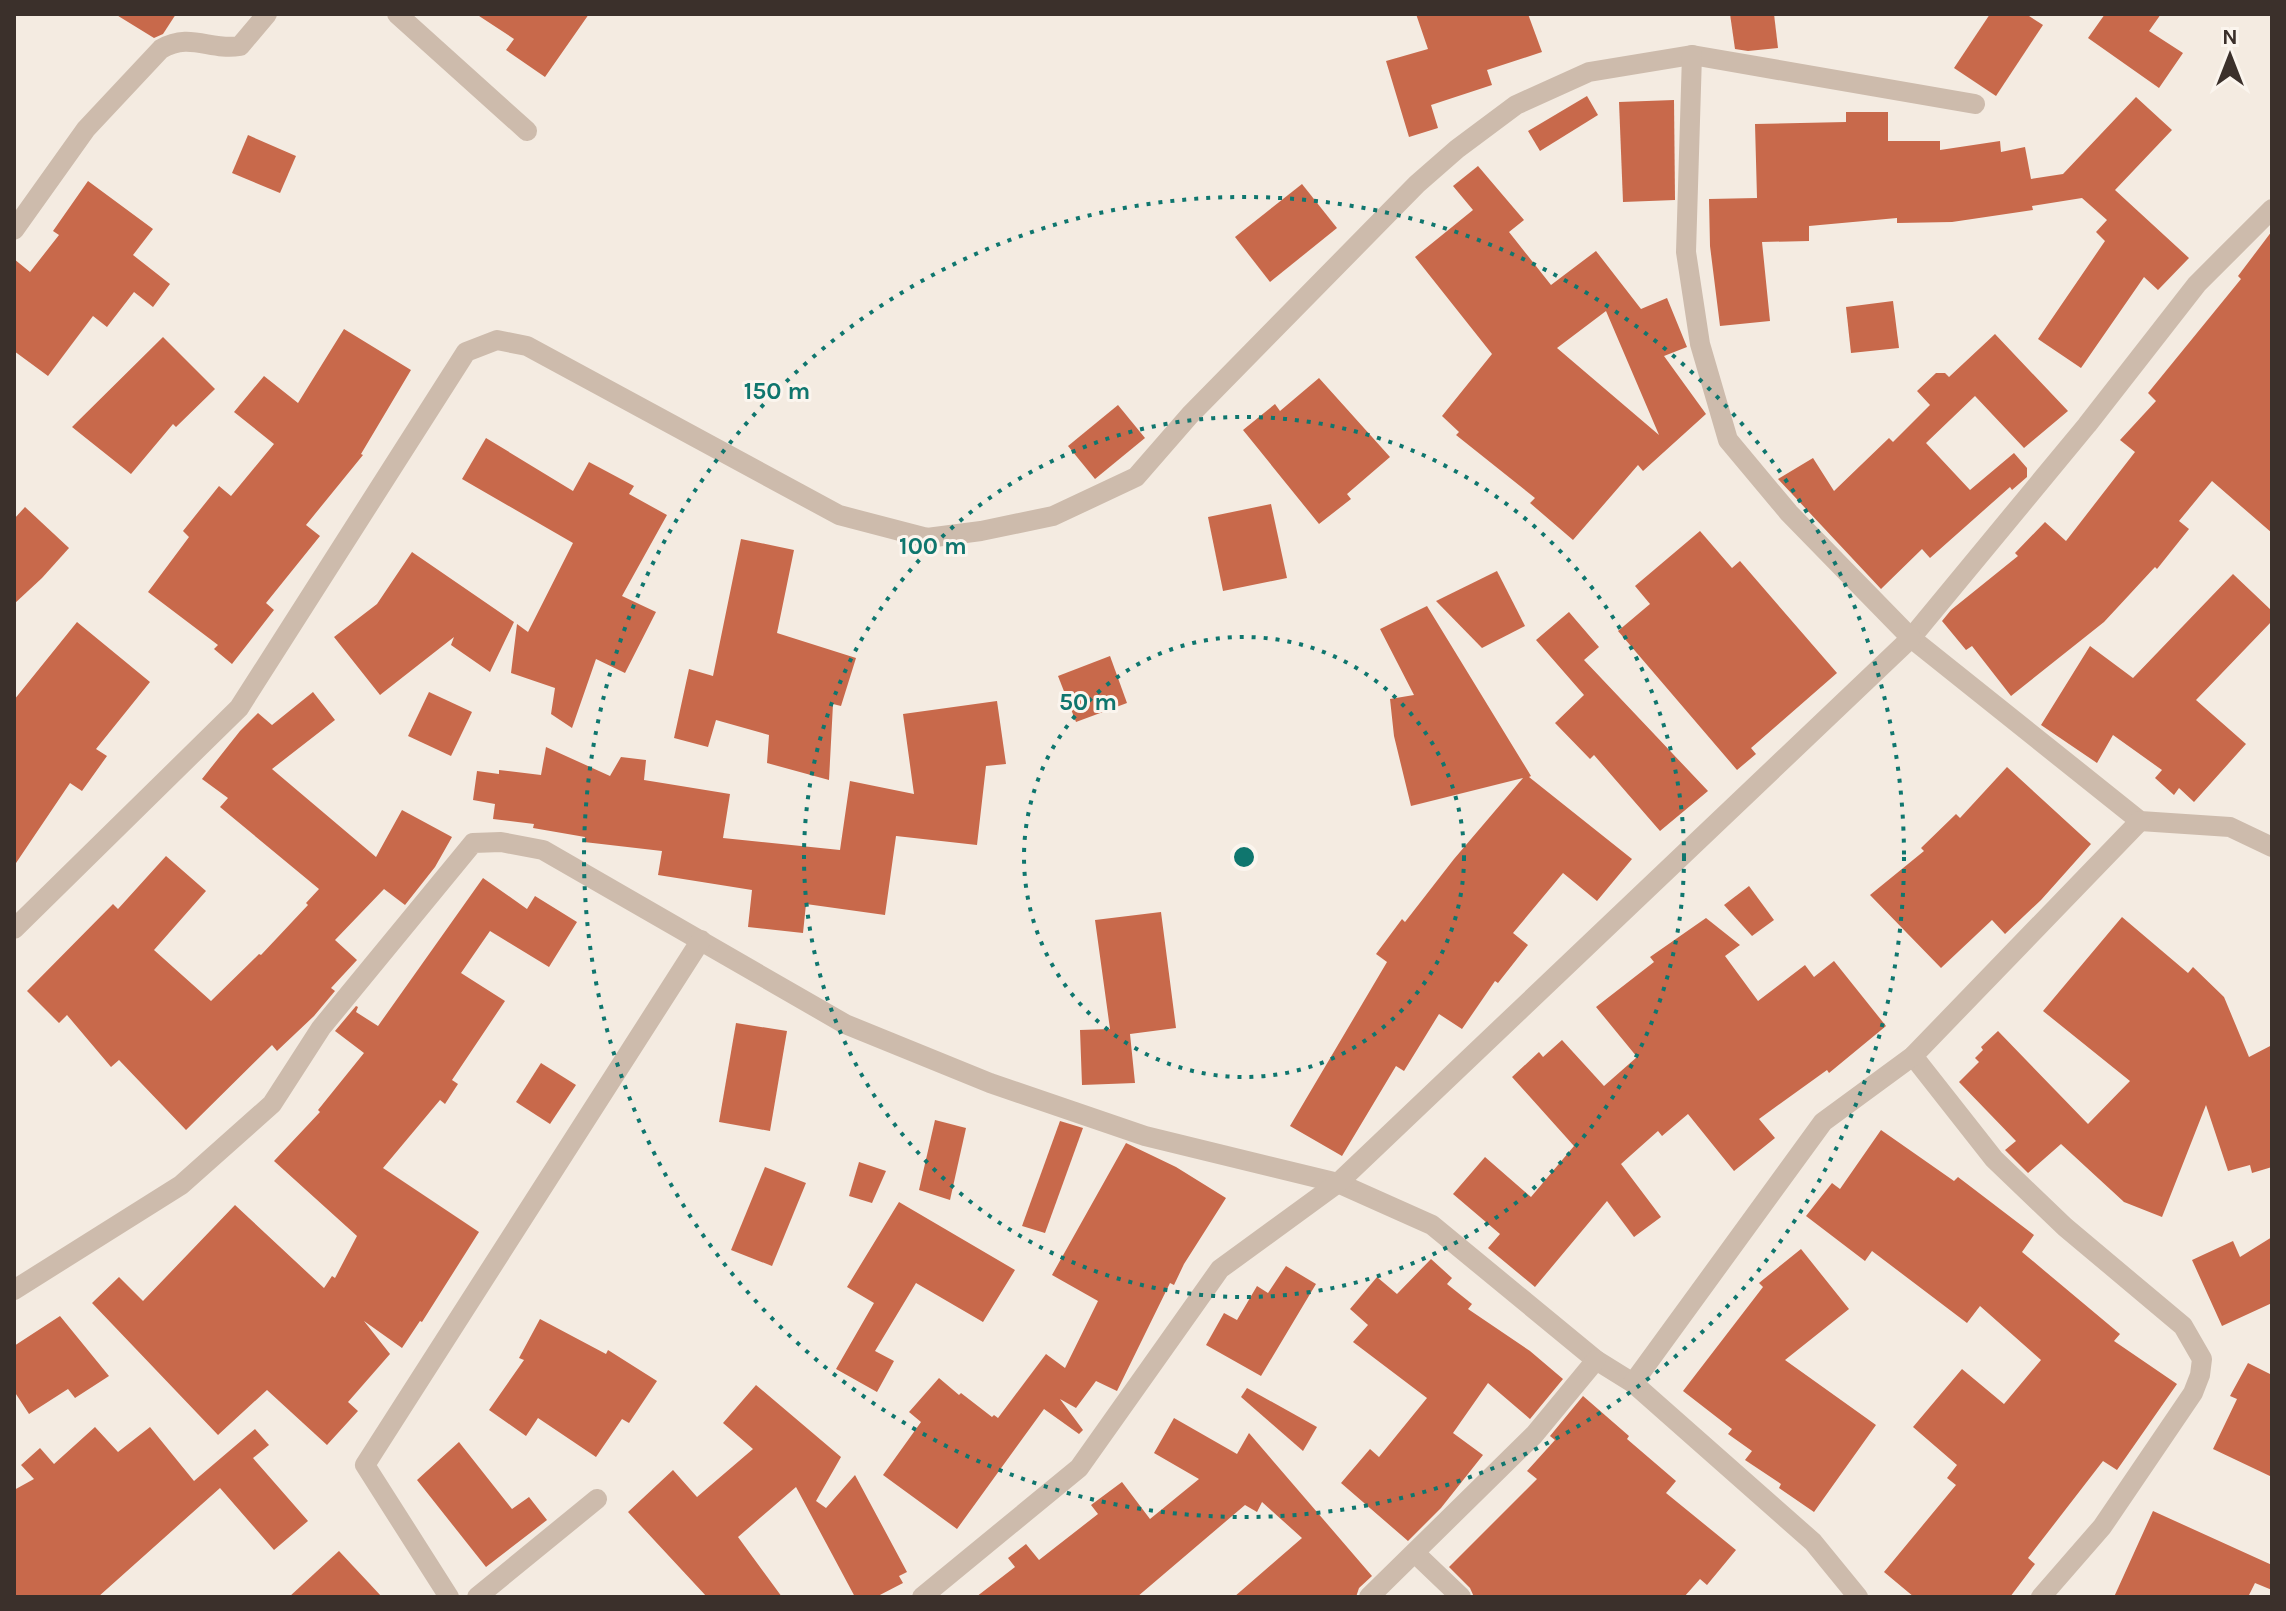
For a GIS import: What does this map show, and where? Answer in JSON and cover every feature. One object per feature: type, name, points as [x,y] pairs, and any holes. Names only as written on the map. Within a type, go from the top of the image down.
[{"type":"street","points":[[14,230],[86,129],[161,49],[175,40],[227,48],[240,46],[267,14]]},
{"type":"street","points":[[397,14],[527,131]]},
{"type":"street","points":[[1692,55],[1686,252],[1700,344],[1728,440],[1789,513],[1911,638],[2140,821],[2230,827],[2272,847]]},
{"type":"street","points":[[14,929],[239,708],[466,352],[497,340],[527,346],[839,515],[927,538],[981,531],[1053,516],[1136,477],[1190,415],[1417,184],[1457,149],[1516,105],[1589,72],[1692,55],[1975,104]]},
{"type":"street","points":[[922,1597],[1079,1468],[1220,1269],[1338,1183],[1911,638],[2087,425],[2197,284],[2272,209]]},
{"type":"street","points":[[1633,1383],[1823,1122],[1913,1056],[2140,821]]},
{"type":"street","points":[[14,1290],[181,1185],[272,1104],[321,1028],[473,843],[501,842],[543,850],[845,1024],[990,1083],[1145,1136],[1338,1183],[1432,1225],[1596,1360],[1633,1383],[1813,1542],[1858,1597]]},
{"type":"street","points":[[449,1597],[365,1465],[701,940]]},
{"type":"street","points":[[1913,1056],[1994,1159],[2065,1227],[2183,1326],[2202,1359],[2193,1393],[2102,1527],[2041,1597]]},
{"type":"street","points":[[1369,1597],[1534,1435],[1596,1360]]},
{"type":"street","points":[[477,1597],[597,1499]]},
{"type":"street","points":[[1416,1554],[1461,1597]]},
{"type":"building","points":[[115,14],[176,14],[163,34],[154,38]]},
{"type":"building","points":[[476,14],[589,14],[545,77],[506,50],[514,39]]},
{"type":"building","points":[[1416,14],[1528,14],[1542,52],[1487,70],[1492,85],[1431,105],[1438,128],[1409,137],[1386,61],[1428,49]]},
{"type":"building","points":[[1730,14],[1774,14],[1778,48],[1735,49]]},
{"type":"building","points":[[1990,14],[2026,14],[2043,25],[1996,96],[1954,68]]},
{"type":"building","points":[[2105,14],[2161,14],[2149,31],[2183,53],[2159,88],[2088,38]]},
{"type":"building","points":[[1587,96],[1598,115],[1540,151],[1528,131]]},
{"type":"building","points":[[2136,97],[2172,130],[2115,190],[2189,258],[2158,290],[2144,277],[2081,368],[2038,339],[2105,241],[2096,232],[2107,220],[2082,198],[2032,206],[2033,210],[1952,222],[1897,223],[1897,218],[1809,226],[1809,241],[1762,242],[1770,321],[1720,326],[1710,246],[1709,199],[1757,198],[1755,124],[1846,122],[1846,112],[1888,112],[1888,141],[1940,141],[1940,150],[2000,141],[2001,152],[2025,147],[2031,179],[2063,174]]},
{"type":"building","points":[[1674,100],[1675,200],[1623,202],[1619,102]]},
{"type":"building","points":[[248,135],[296,156],[280,193],[232,173]]},
{"type":"building","points":[[1478,166],[1524,220],[1509,232],[1551,285],[1596,251],[1641,309],[1667,298],[1687,347],[1664,356],[1706,414],[1643,471],[1638,465],[1573,540],[1530,503],[1535,498],[1456,435],[1459,432],[1442,416],[1492,354],[1415,257],[1473,210],[1453,186]],"holes":[[[1606,311],[1659,435],[1557,348]]]},
{"type":"building","points":[[88,181],[153,229],[133,255],[170,284],[153,307],[134,292],[107,327],[93,316],[48,376],[14,351],[14,259],[30,272],[59,235],[53,231]]},
{"type":"building","points":[[1302,184],[1337,228],[1270,282],[1235,237]]},
{"type":"building","points":[[2272,231],[2272,533],[2212,481],[2179,521],[2189,529],[2157,569],[2155,567],[2104,622],[2011,696],[1972,646],[1966,650],[1942,621],[1951,610],[2018,556],[2015,553],[2045,522],[2066,541],[2135,452],[2120,440],[2156,401],[2148,393],[2241,279],[2238,276]]},
{"type":"building","points":[[1893,301],[1899,348],[1851,353],[1846,307]]},
{"type":"building","points":[[344,329],[411,370],[363,455],[306,525],[320,536],[266,603],[274,610],[232,664],[214,649],[218,645],[148,592],[189,537],[183,531],[219,486],[231,496],[274,444],[234,412],[264,376],[298,403]]},
{"type":"building","points":[[1995,334],[2068,411],[2024,448],[1975,396],[1926,443],[1970,490],[2014,453],[2027,468],[2027,477],[2012,490],[2010,487],[1930,558],[1922,549],[1881,589],[1778,479],[1813,458],[1834,491],[1889,438],[1893,442],[1930,405],[1917,391],[1936,373],[1945,373],[1949,377]]},
{"type":"building","points":[[163,337],[215,389],[176,427],[173,424],[131,474],[72,427]]},
{"type":"building","points":[[1319,378],[1390,457],[1347,494],[1351,499],[1319,524],[1243,430],[1275,404],[1280,411]]},
{"type":"building","points":[[1118,405],[1145,438],[1095,479],[1068,446]]},
{"type":"building","points":[[486,438],[573,491],[589,462],[634,486],[629,494],[667,515],[622,596],[656,612],[625,673],[596,659],[572,728],[551,714],[555,688],[511,673],[517,624],[528,632],[573,543],[462,479]]},
{"type":"building","points":[[1271,504],[1287,578],[1223,591],[1208,517]]},
{"type":"building","points":[[25,507],[69,548],[14,604],[14,519]]},
{"type":"building","points":[[1700,531],[1732,568],[1740,561],[1837,673],[1751,748],[1756,754],[1737,770],[1618,631],[1650,604],[1635,586]]},
{"type":"building","points":[[741,539],[794,550],[777,633],[856,658],[841,706],[833,704],[829,780],[767,763],[769,735],[716,720],[708,747],[674,738],[689,669],[713,676]]},
{"type":"building","points":[[412,552],[514,622],[490,672],[451,645],[454,637],[380,695],[334,637],[377,604]]},
{"type":"building","points":[[1497,571],[1525,626],[1482,648],[1436,601]]},
{"type":"building","points":[[2233,574],[2272,611],[2272,621],[2196,700],[2246,744],[2194,802],[2179,788],[2174,795],[2155,778],[2162,770],[2113,735],[2097,763],[2041,725],[2090,646],[2133,678]]},
{"type":"building","points":[[1427,606],[1529,777],[1632,859],[1597,901],[1563,873],[1513,933],[1528,945],[1498,983],[1495,981],[1462,1029],[1439,1014],[1404,1071],[1396,1066],[1342,1156],[1290,1126],[1387,962],[1376,954],[1402,919],[1405,922],[1523,778],[1411,806],[1394,736],[1390,699],[1414,695],[1380,629]]},
{"type":"building","points":[[1569,612],[1599,647],[1584,660],[1708,791],[1660,831],[1594,755],[1590,759],[1555,723],[1584,695],[1536,640]]},
{"type":"building","points":[[77,622],[150,682],[96,749],[107,756],[82,791],[70,783],[14,866],[14,700]]},
{"type":"building","points":[[1110,656],[1127,703],[1076,722],[1058,676]]},
{"type":"building","points":[[313,692],[335,720],[272,769],[376,857],[402,810],[452,837],[435,867],[405,905],[384,889],[335,940],[357,960],[331,988],[335,991],[314,1016],[277,1051],[272,1045],[186,1130],[119,1060],[111,1067],[67,1015],[59,1023],[27,991],[113,904],[118,909],[166,856],[206,891],[154,950],[211,1001],[261,955],[319,889],[220,807],[228,798],[202,779],[258,713],[272,725]]},
{"type":"building","points":[[429,692],[472,712],[451,756],[408,736]]},
{"type":"building","points":[[997,701],[1006,764],[986,766],[977,845],[896,836],[885,915],[806,904],[803,933],[748,927],[752,890],[658,875],[662,851],[584,842],[585,837],[533,828],[534,824],[493,819],[495,804],[473,800],[477,771],[541,775],[546,747],[610,776],[621,757],[646,760],[644,780],[730,794],[723,838],[840,850],[850,781],[914,794],[903,714]]},
{"type":"building","points":[[2007,767],[2091,844],[2041,900],[2005,934],[1992,920],[1941,968],[1870,895],[1924,851],[1921,848],[1956,814],[1960,818]]},
{"type":"building","points":[[483,878],[527,909],[535,896],[577,922],[549,967],[490,931],[461,973],[505,1001],[452,1080],[458,1084],[445,1104],[440,1100],[383,1168],[479,1232],[402,1348],[364,1321],[390,1354],[348,1402],[358,1411],[327,1445],[267,1390],[218,1435],[92,1303],[119,1277],[143,1301],[235,1205],[324,1288],[332,1276],[335,1278],[357,1236],[274,1161],[320,1112],[318,1110],[364,1053],[335,1031],[356,1006],[356,1012],[378,1026]]},
{"type":"building","points":[[1749,886],[1774,920],[1752,936],[1724,905]]},
{"type":"building","points":[[1161,912],[1176,1028],[1130,1034],[1135,1083],[1082,1085],[1080,1030],[1110,1029],[1095,920]]},
{"type":"building","points":[[2122,917],[2188,973],[2193,967],[2224,997],[2249,1057],[2272,1045],[2272,1167],[2252,1173],[2250,1165],[2228,1171],[2206,1105],[2162,1217],[2124,1202],[2061,1144],[2028,1173],[2005,1150],[2016,1141],[1959,1082],[1979,1062],[1975,1058],[1983,1050],[1981,1047],[1998,1031],[2088,1124],[2130,1081],[2043,1011]]},
{"type":"building","points":[[1706,918],[1740,945],[1725,956],[1758,1001],[1805,965],[1814,977],[1834,961],[1886,1026],[1829,1073],[1827,1070],[1759,1119],[1775,1138],[1734,1171],[1688,1114],[1662,1136],[1658,1131],[1621,1164],[1661,1217],[1634,1237],[1607,1201],[1535,1287],[1488,1248],[1500,1234],[1453,1194],[1485,1157],[1531,1197],[1574,1146],[1512,1077],[1539,1052],[1543,1057],[1562,1040],[1604,1086],[1637,1057],[1596,1007],[1654,962],[1650,957]]},
{"type":"building","points":[[736,1023],[787,1031],[770,1131],[719,1122]]},
{"type":"building","points":[[541,1063],[576,1085],[550,1124],[516,1102]]},
{"type":"building","points":[[935,1120],[966,1128],[950,1200],[919,1190]]},
{"type":"building","points":[[1060,1121],[1083,1128],[1045,1233],[1022,1226]]},
{"type":"building","points":[[1881,1130],[1954,1181],[1958,1177],[2034,1235],[2022,1252],[2120,1334],[2114,1341],[2177,1384],[2117,1470],[2103,1461],[2028,1558],[2035,1564],[2010,1597],[1914,1597],[1884,1572],[1956,1485],[1947,1478],[1957,1465],[1913,1427],[1962,1369],[2004,1404],[2041,1360],[1980,1306],[1967,1323],[1872,1251],[1865,1261],[1806,1216],[1832,1183],[1840,1189]]},
{"type":"building","points":[[1126,1143],[1176,1167],[1226,1198],[1174,1285],[1170,1283],[1117,1391],[1096,1381],[1076,1408],[1060,1399],[1083,1430],[1079,1434],[1044,1409],[957,1529],[883,1475],[921,1422],[909,1412],[939,1378],[959,1395],[961,1393],[992,1417],[998,1418],[1046,1354],[1065,1368],[1098,1301],[1052,1275]]},
{"type":"building","points":[[859,1162],[886,1171],[872,1203],[849,1196]]},
{"type":"building","points":[[765,1167],[806,1183],[772,1266],[731,1250]]},
{"type":"building","points":[[899,1202],[1015,1270],[983,1322],[916,1283],[875,1351],[894,1361],[877,1392],[836,1369],[874,1303],[847,1287]]},
{"type":"building","points":[[2272,1237],[2272,1303],[2222,1326],[2192,1260],[2233,1241],[2240,1257]]},
{"type":"building","points":[[1801,1249],[1849,1309],[1785,1360],[1876,1425],[1814,1512],[1779,1488],[1781,1484],[1745,1460],[1752,1451],[1728,1434],[1732,1429],[1683,1391],[1763,1287],[1759,1283]]},
{"type":"building","points":[[1431,1259],[1452,1278],[1447,1284],[1472,1304],[1468,1309],[1530,1351],[1563,1379],[1530,1419],[1488,1383],[1453,1433],[1483,1455],[1441,1508],[1408,1541],[1341,1483],[1370,1449],[1379,1457],[1427,1398],[1353,1342],[1368,1325],[1350,1309],[1377,1277],[1397,1294]]},
{"type":"building","points":[[1286,1266],[1316,1284],[1261,1376],[1206,1345],[1224,1313],[1237,1320],[1257,1286],[1268,1293]]},
{"type":"building","points":[[60,1316],[109,1376],[75,1398],[68,1389],[29,1414],[14,1391],[14,1346]]},
{"type":"building","points":[[540,1319],[606,1354],[608,1350],[657,1381],[629,1423],[622,1419],[596,1457],[538,1418],[526,1436],[489,1410],[524,1360],[519,1358]]},
{"type":"building","points":[[2248,1363],[2272,1375],[2272,1477],[2213,1449],[2237,1399],[2230,1396]]},
{"type":"building","points":[[756,1385],[841,1457],[816,1501],[826,1508],[855,1475],[907,1572],[899,1576],[903,1583],[876,1597],[855,1597],[796,1487],[738,1537],[782,1597],[707,1597],[628,1512],[673,1470],[697,1497],[753,1449],[723,1423]]},
{"type":"building","points":[[1247,1388],[1317,1427],[1303,1451],[1241,1397]]},
{"type":"building","points":[[1583,1396],[1676,1481],[1666,1493],[1736,1550],[1707,1585],[1700,1579],[1684,1597],[1474,1597],[1470,1588],[1449,1567],[1537,1479],[1527,1471],[1555,1440],[1550,1436]]},
{"type":"building","points":[[1174,1418],[1237,1454],[1249,1433],[1372,1576],[1359,1588],[1356,1597],[1234,1597],[1302,1538],[1262,1502],[1257,1512],[1245,1505],[1137,1597],[976,1597],[1015,1567],[1008,1558],[1026,1544],[1039,1560],[1098,1514],[1091,1505],[1122,1482],[1150,1519],[1199,1479],[1154,1453]]},
{"type":"building","points":[[95,1427],[118,1452],[150,1427],[194,1481],[255,1429],[269,1445],[253,1458],[308,1521],[274,1550],[220,1488],[98,1597],[14,1597],[14,1490],[34,1479],[21,1465],[40,1448],[54,1464]]},
{"type":"building","points":[[459,1442],[512,1509],[529,1497],[547,1520],[486,1567],[417,1480]]},
{"type":"building","points":[[2153,1511],[2272,1565],[2272,1590],[2255,1583],[2248,1597],[2114,1597]]},
{"type":"building","points":[[339,1551],[382,1597],[289,1597],[328,1561]]}]
